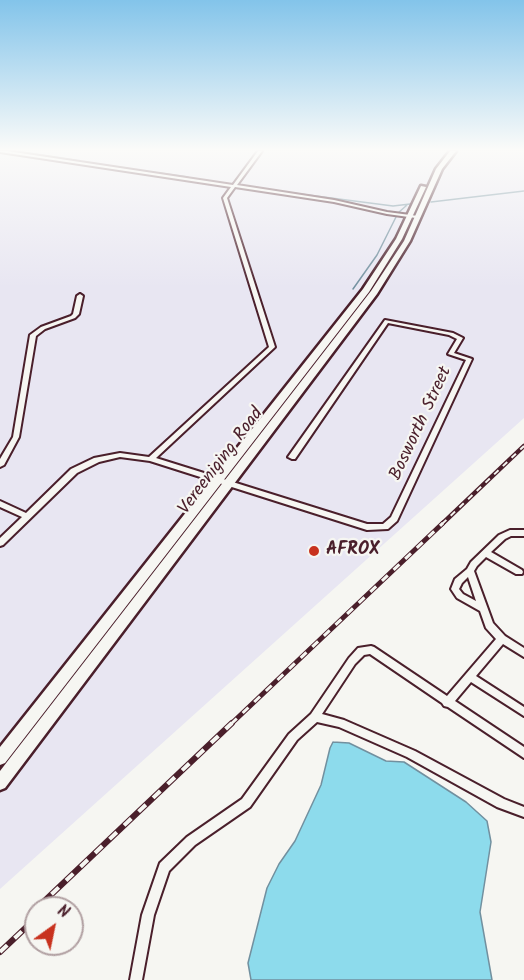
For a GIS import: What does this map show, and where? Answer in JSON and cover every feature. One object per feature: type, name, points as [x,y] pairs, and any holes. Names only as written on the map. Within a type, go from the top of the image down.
[{"type":"main road","name":"Vereeniging Road","points":[[0,758],[374,292],[401,251],[422,197]]},
{"type":"main road","name":"Vereeniging Road","points":[[414,216],[424,197]]},
{"type":"main road","name":"Vereeniging Road","points":[[0,783],[223,482]]},
{"type":"street","points":[[151,459],[272,347],[225,197]]},
{"type":"street","points":[[306,197],[414,216]]},
{"type":"street","points":[[0,465],[16,437],[33,335],[43,328],[73,317],[78,309],[80,296]]},
{"type":"street","name":"Bosworth Street","points":[[0,543],[67,477],[89,462],[120,455],[151,459],[367,527],[385,527],[397,513],[470,359],[451,354],[460,338],[387,321],[292,456]]},
{"type":"street","points":[[0,504],[27,516]]},
{"type":"street","points":[[484,609],[460,596],[455,589],[458,580],[471,571],[505,534],[524,533]]},
{"type":"street","points":[[486,553],[519,572]]},
{"type":"street","points":[[471,571],[489,625],[502,639],[524,653]]},
{"type":"street","points":[[447,702],[502,639]]},
{"type":"street","points":[[136,980],[148,915],[164,867],[191,841],[246,803],[293,737],[315,717],[346,669],[365,649],[377,653],[409,678],[524,753]]},
{"type":"street","points":[[469,676],[524,712]]},
{"type":"street","points":[[315,717],[340,723],[411,754],[501,803],[524,812]]},
{"type":"shaded area","points":[[0,197],[524,197],[524,418],[0,889]]},
{"type":"water","points":[[333,742],[349,743],[386,761],[404,762],[466,802],[487,821],[491,842],[480,912],[492,980],[251,980],[248,963],[267,888],[279,864],[295,841],[321,785]]},
{"type":"waterway","points":[[322,197],[393,206],[410,204]]},
{"type":"waterway","points":[[431,202],[476,197]]},
{"type":"waterway","points":[[398,213],[407,205]]},
{"type":"waterway","points":[[353,289],[377,255],[396,217]]},
{"type":"railway","points":[[442,524],[524,446]]},
{"type":"railway","points":[[231,724],[443,523]]},
{"type":"railway","points":[[50,896],[232,723]]},
{"type":"railway","points":[[0,952],[24,929]]},
{"type":"place","name":"AFROX","points":[[314,551]]}]
